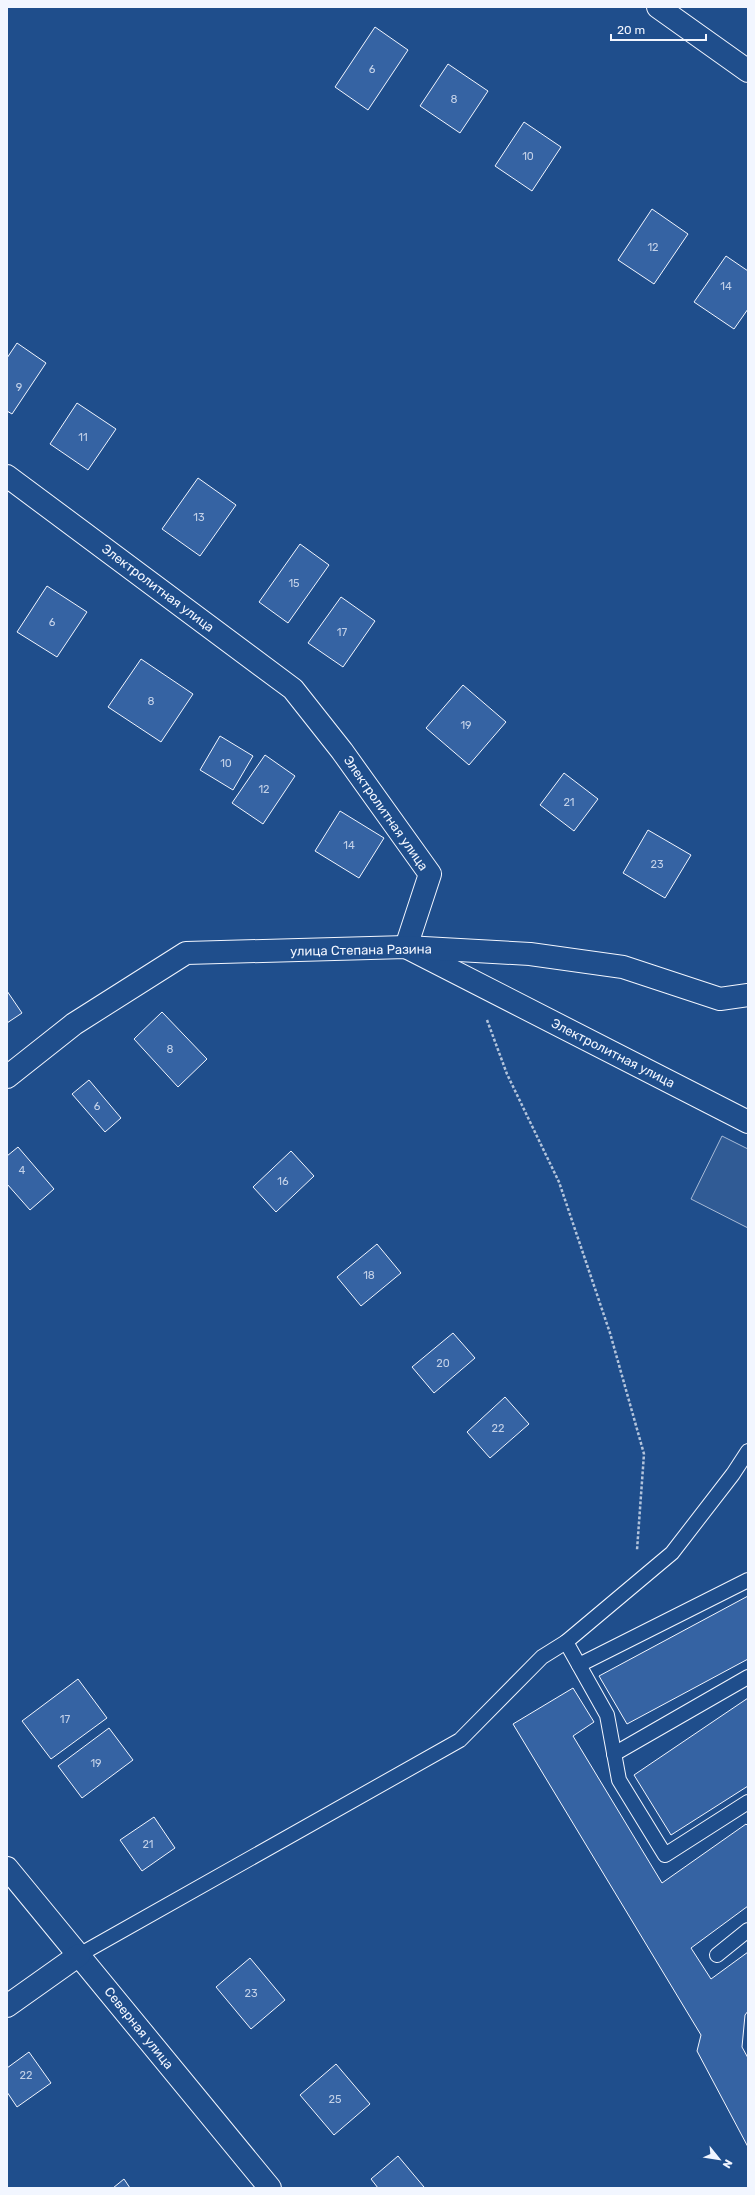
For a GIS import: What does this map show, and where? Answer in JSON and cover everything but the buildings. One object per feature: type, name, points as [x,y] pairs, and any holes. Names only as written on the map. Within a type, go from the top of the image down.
[{"type":"street","points":[[658,7],[748,71]]},
{"type":"street","name":"Электролитная улица","points":[[7,476],[293,689],[347,757],[430,874],[406,947],[748,1122]]},
{"type":"street","name":"улица Степана Разина","points":[[7,1077],[74,1024],[186,953],[406,947],[530,954],[615,966],[720,999],[748,995]]},
{"type":"street","name":"Северная улица","points":[[7,1868],[270,2188]]},
{"type":"street","points":[[7,2006],[79,1955]]},
{"type":"lane","points":[[79,1955],[460,1740],[542,1657],[566,1642],[672,1552],[733,1474],[748,1451]]},
{"type":"lane","points":[[579,1665],[748,1580]]},
{"type":"lane","points":[[566,1642],[607,1715],[619,1780],[666,1856],[747,1804]]},
{"type":"lane","points":[[614,1754],[748,1677]]},
{"type":"lane","points":[[717,1955],[748,1930]]},
{"type":"path","points":[[472,980],[507,1074],[559,1182],[610,1333],[644,1454],[636,1555]]},
{"type":"shaded area","points":[[722,1136],[748,1149],[748,1228],[691,1199]]}]
